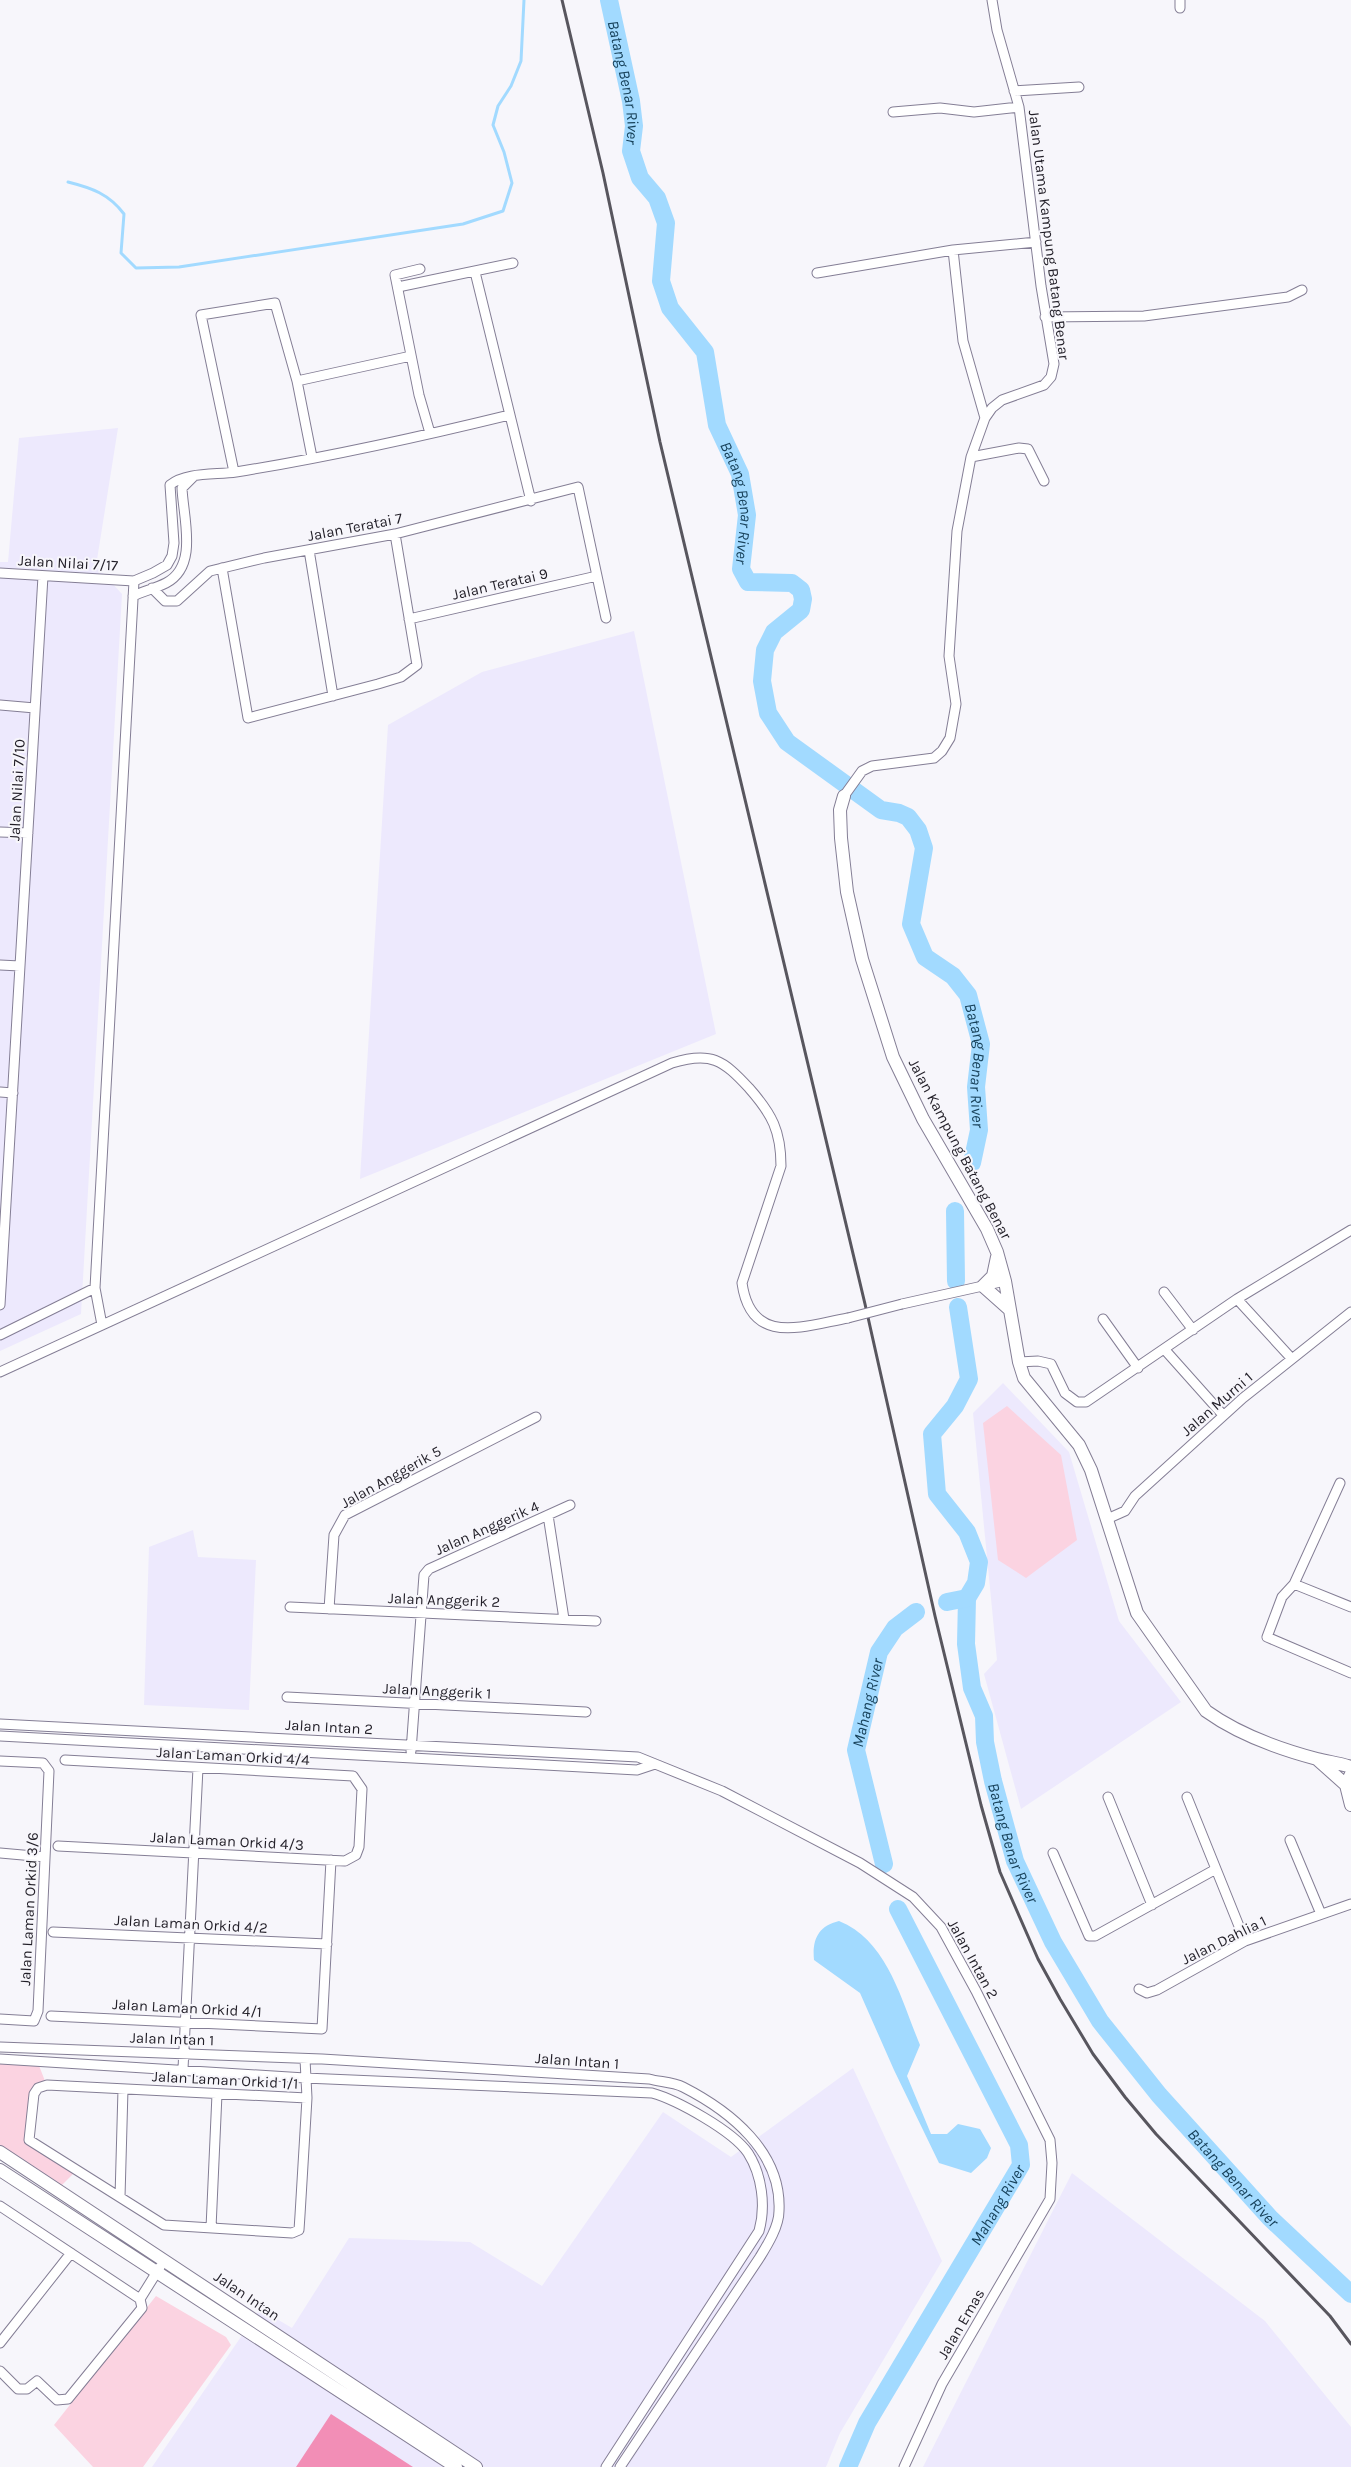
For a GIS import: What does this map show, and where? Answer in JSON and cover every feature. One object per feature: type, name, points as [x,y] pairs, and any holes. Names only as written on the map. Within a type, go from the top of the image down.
[{"type":"street","name":"Jalan Utama Kampung Batang Benar","points":[[844,796],[852,782],[862,772],[872,766],[934,758],[942,751],[950,738],[956,704],[949,656],[957,531],[971,457],[985,418],[1002,400],[1044,385],[1051,377],[1054,364],[1045,317],[1019,107],[997,30],[992,0]]},
{"type":"street","points":[[1014,91],[1079,87]]},
{"type":"street","points":[[893,112],[940,108],[974,112],[1019,107]]},
{"type":"street","points":[[817,273],[953,250],[1036,242]]},
{"type":"street","points":[[953,250],[963,341],[985,418]]},
{"type":"street","points":[[398,287],[513,263]]},
{"type":"street","points":[[420,269],[395,275],[411,356],[430,433]]},
{"type":"street","points":[[476,272],[531,501]]},
{"type":"street","points":[[1045,317],[1144,316],[1288,297],[1302,290]]},
{"type":"street","points":[[234,472],[202,315],[275,303],[297,381],[312,457]]},
{"type":"street","points":[[297,381],[411,356]]},
{"type":"street","points":[[102,1325],[95,1288],[134,581],[167,565],[172,556],[174,543],[170,485],[178,479],[234,472],[312,457],[430,433],[509,414]]},
{"type":"street","points":[[971,457],[1018,448],[1028,449],[1044,481]]},
{"type":"street","points":[[133,596],[174,577],[184,561],[187,550],[182,488],[194,477]]},
{"type":"street","name":"Jalan Teratai 7","points":[[152,588],[165,601],[177,601],[210,571],[395,534],[531,501],[578,487],[597,576]]},
{"type":"street","points":[[222,568],[248,718],[401,677],[417,665],[395,534]]},
{"type":"street","points":[[309,550],[333,696]]},
{"type":"street","name":"Jalan Nilai 7/17","points":[[0,574],[134,581]]},
{"type":"street","name":"Jalan Nilai 7/10","points":[[0,1305],[43,576]]},
{"type":"street","points":[[597,576],[606,618]]},
{"type":"street","name":"Jalan Teratai 9","points":[[409,619],[597,576]]},
{"type":"street","points":[[0,705],[35,708]]},
{"type":"street","name":"Jalan Kampung Batang Benar","points":[[844,796],[840,819],[847,892],[862,959],[893,1057],[922,1119],[987,1230],[997,1252],[1005,1281],[1019,1362],[1024,1378],[1079,1445],[1092,1470],[1137,1612],[1206,1711],[1237,1730],[1316,1758],[1351,1767]]},
{"type":"street","points":[[0,832],[28,833]]},
{"type":"street","points":[[0,965],[20,966]]},
{"type":"street","points":[[0,1372],[672,1063],[691,1057],[719,1061],[730,1068],[766,1108],[776,1125],[781,1150],[781,1166],[742,1284],[744,1297],[751,1311],[766,1325],[782,1329],[848,1318],[1005,1281]]},
{"type":"street","points":[[0,1092],[12,1093]]},
{"type":"street","points":[[1019,1362],[1038,1360],[1051,1364],[1065,1392],[1077,1402],[1086,1402],[1165,1350],[1237,1299],[1351,1230]]},
{"type":"street","points":[[982,1286],[993,1276],[997,1252]]},
{"type":"street","points":[[982,1286],[1010,1310]]},
{"type":"street","points":[[0,1335],[95,1288]]},
{"type":"street","points":[[1164,1292],[1193,1330]]},
{"type":"street","points":[[1237,1299],[1292,1359]]},
{"type":"street","name":"Jalan Murni 1","points":[[1107,1519],[1125,1511],[1134,1496],[1223,1415],[1351,1312]]},
{"type":"street","points":[[1103,1319],[1138,1368]]},
{"type":"street","points":[[1165,1350],[1223,1415]]},
{"type":"street","name":"Jalan Anggerik 5","points":[[329,1609],[334,1535],[345,1515],[536,1417]]},
{"type":"street","points":[[1340,1483],[1294,1584],[1282,1597],[1267,1637],[1351,1673]]},
{"type":"street","name":"Jalan Anggerik 4","points":[[420,1613],[424,1575],[429,1569],[570,1504]]},
{"type":"street","points":[[548,1515],[564,1619]]},
{"type":"street","points":[[1294,1584],[1351,1606]]},
{"type":"street","name":"Jalan Anggerik 2","points":[[290,1607],[596,1621]]},
{"type":"street","points":[[410,1758],[420,1613]]},
{"type":"street","name":"Jalan Anggerik 1","points":[[287,1697],[586,1712]]},
{"type":"street","name":"Jalan Intan 2","points":[[0,1724],[638,1756],[655,1764],[674,1769],[722,1791],[860,1863],[913,1897],[926,1909],[941,1927],[976,1991],[1050,2140],[1052,2163],[1050,2200]]},
{"type":"street","name":"Jalan Intan 2","points":[[0,1736],[637,1770],[655,1764]]},
{"type":"street","points":[[1316,1758],[1350,1791]]},
{"type":"street","name":"Jalan Laman Orkid 4/4","points":[[65,1760],[353,1776],[362,1788],[361,1819]]},
{"type":"street","name":"Jalan Laman Orkid 3/6","points":[[0,1761],[43,1763],[48,1766],[48,1809],[38,2011],[34,2021],[0,2018]]},
{"type":"street","points":[[182,2069],[198,1768]]},
{"type":"street","points":[[1108,1797],[1152,1905]]},
{"type":"street","points":[[1187,1797],[1245,1941]]},
{"type":"street","name":"Jalan Laman Orkid 4/3","points":[[58,1846],[346,1861],[356,1855],[359,1847],[361,1819]]},
{"type":"street","points":[[1290,1840],[1321,1914]]},
{"type":"street","points":[[0,1853],[45,1857]]},
{"type":"street","points":[[1053,1853],[1089,1936],[1095,1936],[1216,1870]]},
{"type":"street","points":[[327,1944],[331,1860]]},
{"type":"street","name":"Jalan Dahlia 1","points":[[1139,1990],[1147,1993],[1156,1990],[1245,1941],[1351,1904]]},
{"type":"street","name":"Jalan Laman Orkid 4/2","points":[[53,1932],[327,1944]]},
{"type":"street","name":"Jalan Laman Orkid 4/1","points":[[51,2016],[322,2029],[327,1944]]},
{"type":"street","name":"Jalan Intan 1","points":[[0,2047],[306,2059],[649,2079],[682,2086],[739,2123],[759,2145],[775,2179],[780,2212],[768,2244],[620,2467]]},
{"type":"street","name":"Jalan Intan 1","points":[[0,2058],[306,2078],[652,2092],[691,2109],[747,2151],[755,2165],[764,2215],[759,2231],[606,2467]]},
{"type":"street","points":[[306,2059],[307,2098]]},
{"type":"street","name":"Jalan Laman Orkid 1/1","points":[[47,2085],[217,2094],[307,2098],[299,2230],[292,2233],[164,2225],[29,2140],[32,2104],[38,2088],[47,2085]]},
{"type":"street","points":[[120,2197],[123,2089]]},
{"type":"street","points":[[211,2228],[217,2094]]},
{"type":"street","name":"Jalan Intan","points":[[0,2152],[476,2467]]},
{"type":"street","name":"Jalan Intan","points":[[0,2170],[456,2467]]},
{"type":"street","name":"Jalan Emas","points":[[904,2467],[942,2384],[1050,2200]]},
{"type":"street","points":[[0,2206],[140,2299]]},
{"type":"street","points":[[0,2344],[71,2253]]},
{"type":"street","points":[[0,2372],[18,2389],[27,2388],[37,2380],[57,2400],[68,2399],[142,2308],[140,2299],[164,2260]]},
{"type":"shaded area","points":[[118,428],[96,566],[122,594],[81,1314],[0,1351],[0,562],[8,562],[19,438]]},
{"type":"shaded area","points":[[634,631],[716,1034],[360,1179],[388,725],[482,672]]},
{"type":"shaded area","points":[[1003,1383],[1069,1452],[1119,1621],[1181,1702],[1021,1809],[984,1674],[997,1660],[973,1413]]},
{"type":"shaded area","points":[[1007,1406],[1061,1455],[1077,1540],[1026,1578],[998,1560],[983,1423]]},
{"type":"shaded area","points":[[193,1530],[198,1557],[256,1560],[249,1710],[144,1705],[149,1547]]},
{"type":"shaded area","points":[[0,2062],[38,2063],[45,2081],[34,2087],[30,2093],[25,2140],[75,2172],[59,2188],[0,2148]]},
{"type":"shaded area","points":[[853,2068],[942,2261],[840,2433],[826,2467],[152,2467],[260,2309],[292,2328],[349,2238],[470,2242],[542,2286],[663,2112],[731,2157]]},
{"type":"shaded area","points":[[1072,2173],[1265,2321],[1351,2427],[1351,2467],[923,2467]]},
{"type":"shaded area","points":[[156,2296],[226,2337],[231,2345],[143,2467],[93,2467],[54,2425]]},
{"type":"shaded area","points":[[331,2414],[413,2467],[296,2467]]},
{"type":"water","points":[[839,1921],[856,1930],[870,1942],[881,1957],[899,1991],[920,2045],[907,2076],[931,2134],[947,2134],[958,2124],[980,2129],[991,2148],[987,2158],[971,2173],[939,2163],[894,2070],[860,1993],[814,1960],[815,1940],[821,1930]]},
{"type":"waterway","points":[[68,182],[99,193],[112,201],[124,214],[121,253],[136,268],[179,267],[463,224],[503,211],[512,183],[504,152],[493,125],[498,106],[511,86],[521,61],[524,0]]},
{"type":"waterway","name":"Batang Benar River","points":[[609,0],[631,101],[634,126],[631,151],[640,178],[657,198],[666,223],[661,281],[670,308],[705,352],[717,425],[740,474],[747,515],[741,569],[748,582],[792,583],[801,590],[803,599],[801,610],[774,632],[765,650],[762,681],[768,713],[787,742],[881,810],[899,813],[908,817],[918,830],[924,848],[911,924],[925,957],[953,976],[968,995],[981,1044],[976,1087],[979,1130],[972,1163]]},
{"type":"waterway","name":"Batang Benar River","points":[[955,1211],[956,1281]]},
{"type":"waterway","name":"Batang Benar River","points":[[958,1307],[969,1379],[955,1406],[932,1434],[937,1494],[967,1532],[979,1562],[976,1583],[967,1598],[966,1644],[972,1688],[984,1716],[985,1742],[993,1781],[1015,1861],[1053,1942],[1100,2021],[1159,2095],[1270,2218],[1351,2294]]},
{"type":"waterway","name":"Mahang River","points":[[947,1602],[967,1598]]},
{"type":"waterway","name":"Mahang River","points":[[884,1864],[856,1750],[879,1652],[895,1628],[916,1612]]},
{"type":"waterway","name":"Mahang River","points":[[848,2467],[867,2423],[1021,2165],[1019,2145],[898,1909]]},
{"type":"railway","points":[[562,0],[603,173],[660,442],[865,1304],[935,1616],[981,1805],[1000,1872],[1038,1959],[1093,2054],[1156,2134],[1330,2316],[1351,2344]]}]
